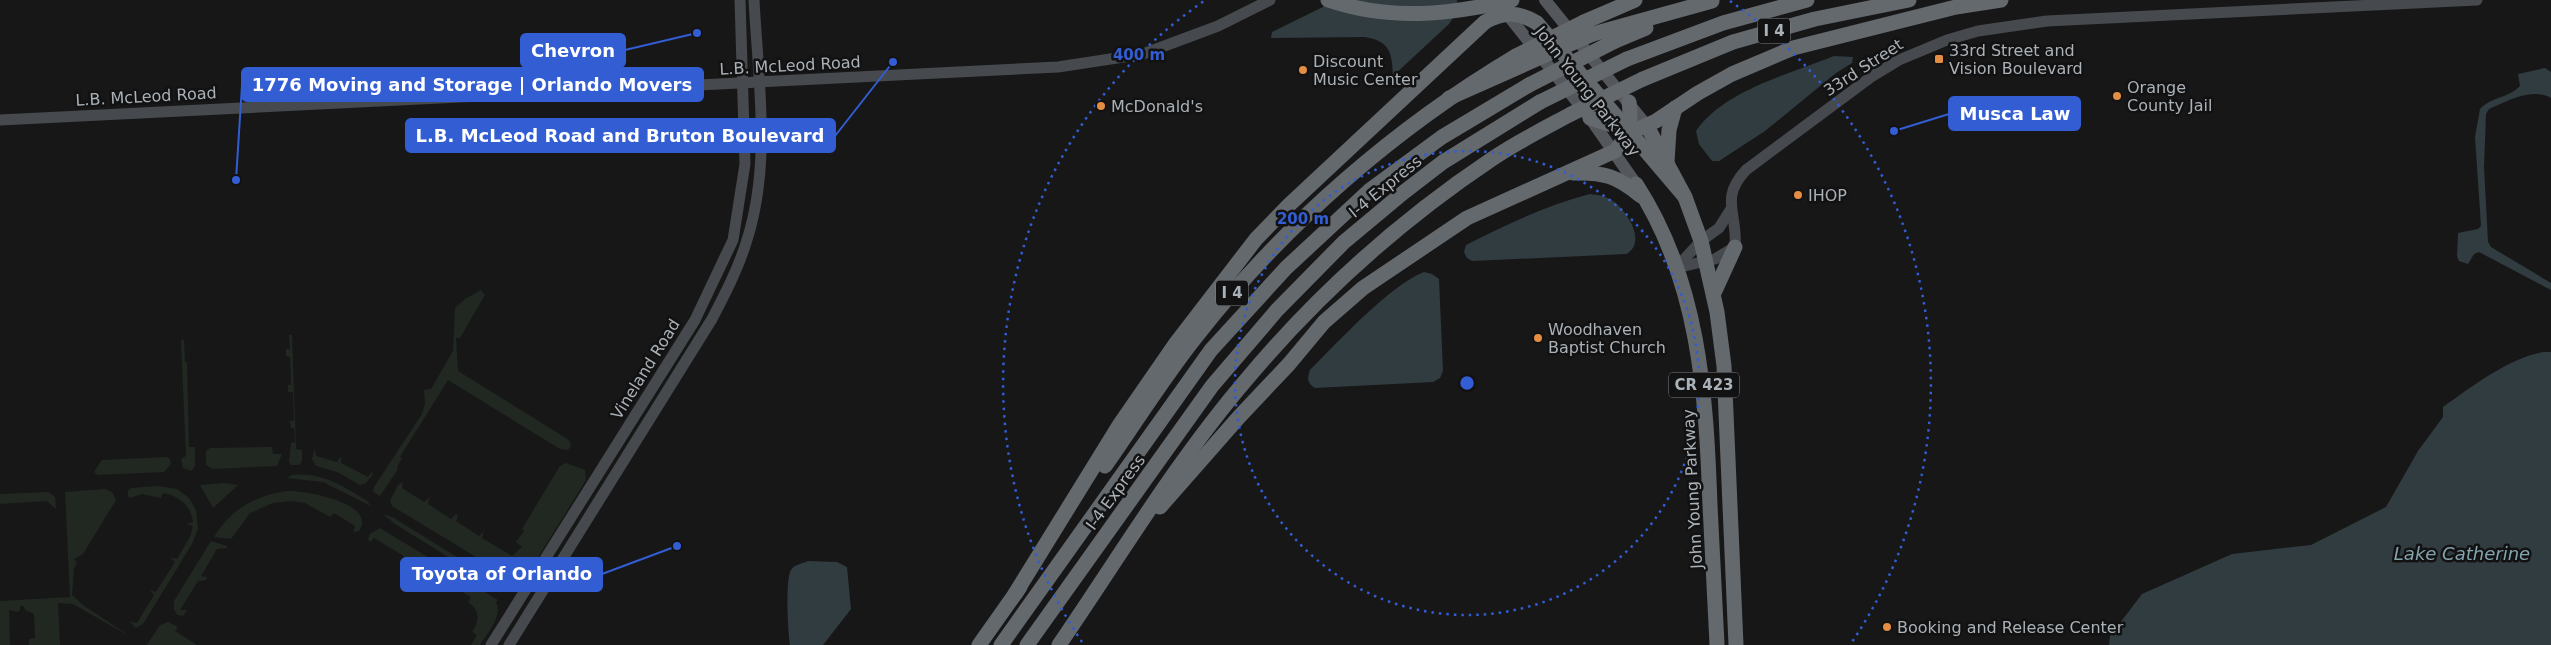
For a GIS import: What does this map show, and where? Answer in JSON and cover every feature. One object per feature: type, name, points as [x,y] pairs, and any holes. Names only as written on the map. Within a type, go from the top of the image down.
[{"type":"highway","points":[[1328,0],[1372,12],[1422,15],[1509,7],[1526,16],[1545,31],[1684,197]]},
{"type":"highway","points":[[1466,39],[1476,19],[1480,0]]},
{"type":"highway","name":"I 4","points":[[978,645],[1188,348],[1223,303],[1316,206],[1405,131],[1449,98],[1516,56],[1588,28],[1635,0]]},
{"type":"highway","name":"I-4 Express","points":[[1027,645],[1212,386],[1277,310],[1344,242],[1404,192],[1443,162],[1540,102],[1627,59],[1723,23],[1808,0]]},
{"type":"highway","name":"I 4","points":[[1059,645],[1172,477],[1245,380],[1290,330],[1344,276],[1416,214],[1478,169],[1571,114],[1643,79],[1733,42],[1815,19],[1909,0]]},
{"type":"highway","points":[[1590,118],[1628,130],[1647,126],[1732,74],[1793,48],[1956,7],[2000,0]]},
{"type":"highway","points":[[1449,98],[1588,28],[1714,1]]},
{"type":"highway","name":"I-4 Express","points":[[1001,645],[1211,350],[1286,268],[1370,190],[1442,137],[1528,84],[1615,40],[1714,1]]},
{"type":"highway","points":[[1015,594],[1120,424],[1176,342],[1256,239],[1289,205],[1466,39],[1485,22],[1509,7]]},
{"type":"highway","points":[[1134,533],[1175,492],[1324,322],[1363,288],[1467,218],[1615,151],[1628,130],[1630,121],[1629,102]]},
{"type":"highway","points":[[1667,162],[1669,130],[1675,108]]},
{"type":"highway","name":"John Young Parkway","points":[[1647,126],[1684,197],[1701,241],[1714,292],[1724,366],[1736,645]]},
{"type":"highway","points":[[1564,173],[1612,176],[1624,182],[1648,202]]},
{"type":"highway","name":"John Young Parkway","points":[[1636,184],[1648,202],[1676,268],[1686,300],[1702,372],[1707,412],[1717,645]]},
{"type":"highway","points":[[1714,292],[1735,247]]},
{"type":"highway","points":[[1710,506],[1722,521],[1731,540]]},
{"type":"highway","points":[[1035,645],[1044,622]]},
{"type":"main road","name":"John Young Parkway","points":[[1498,0],[1509,7],[1615,151],[1636,184]]},
{"type":"main road","name":"John Young Parkway","points":[[1545,0],[1647,126]]},
{"type":"street","name":"Vineland Road","points":[[491,645],[695,320],[733,240],[745,164],[740,0]]},
{"type":"street","name":"Vineland Road","points":[[509,645],[705,331],[731,283],[747,242],[756,201],[761,132],[754,0]]},
{"type":"street","name":"L.B. McLeod Road","points":[[0,120],[1047,68],[1113,60],[1170,45],[1218,26],[1270,0]]},
{"type":"street","name":"33rd Street","points":[[1735,247],[1736,230],[1731,209],[1732,187],[1746,170],[1858,87],[1913,53],[1978,31],[2047,21],[2477,0]]},
{"type":"street","name":"33rd Street","points":[[1676,268],[1701,241],[1719,228],[1731,209]]},
{"type":"street","points":[[1676,268],[1723,255],[1735,247]]},
{"type":"shaded area","points":[[481,290],[485,295],[460,338],[456,338],[458,371],[569,440],[571,446],[568,450],[560,449],[448,380],[400,457],[402,458],[397,467],[398,469],[380,496],[373,492],[374,487],[422,414],[425,404],[424,390],[431,389],[453,351],[455,308],[465,299]]},
{"type":"shaded area","points":[[289,335],[292,335],[296,449],[302,450],[302,462],[299,465],[291,465],[289,462],[291,443],[295,442],[294,428],[291,428],[290,421],[294,421],[293,392],[288,392],[288,385],[291,385],[290,357],[286,356],[286,349],[290,349]]},
{"type":"shaded area","points":[[181,340],[184,340],[185,362],[187,362],[189,447],[195,447],[195,466],[191,471],[183,468],[181,459],[186,456]]},
{"type":"shaded area","points":[[272,447],[273,454],[282,454],[277,466],[213,469],[206,465],[206,451],[210,448]]},
{"type":"shaded area","points":[[315,449],[316,456],[337,462],[341,456],[341,463],[368,477],[372,472],[373,474],[366,483],[360,485],[337,472],[316,466],[312,459]]},
{"type":"shaded area","points":[[167,457],[170,459],[171,464],[164,472],[98,475],[94,472],[102,460]]},
{"type":"shaded area","points":[[566,463],[585,470],[586,480],[527,575],[524,573],[511,578],[392,506],[390,501],[398,485],[403,482],[402,488],[424,502],[430,497],[428,504],[451,519],[456,514],[458,516],[456,521],[479,536],[484,531],[482,538],[512,556],[522,547],[516,542],[524,531],[522,529],[560,466]]},
{"type":"shaded area","points":[[292,475],[313,476],[332,481],[367,501],[371,506],[323,482],[287,478]]},
{"type":"shaded area","points":[[224,483],[238,485],[213,508],[200,485]]},
{"type":"shaded area","points":[[157,486],[177,489],[189,498],[196,510],[198,528],[192,544],[143,624],[136,628],[130,622],[137,623],[154,595],[150,590],[156,592],[175,562],[170,557],[177,559],[190,537],[193,526],[186,524],[193,522],[187,506],[174,496],[163,493],[161,498],[142,494],[130,498],[128,496],[128,491],[131,488]]},
{"type":"shaded area","points":[[105,489],[112,492],[116,500],[83,554],[74,559],[77,563],[74,568],[72,595],[83,605],[131,637],[73,604],[58,603],[60,645],[29,645],[29,639],[35,638],[34,614],[25,610],[24,606],[20,606],[20,610],[17,612],[9,610],[10,645],[0,645],[0,601],[70,597],[65,492]]},
{"type":"shaded area","points":[[287,491],[322,496],[349,506],[358,513],[362,521],[359,531],[353,532],[355,526],[334,513],[330,517],[305,503],[291,501],[273,503],[250,513],[231,539],[214,537],[220,527],[245,505],[265,496]]},
{"type":"shaded area","points":[[48,492],[55,497],[56,509],[47,501],[0,504],[0,494]]},
{"type":"shaded area","points":[[383,514],[394,518],[500,584],[505,589],[495,586],[395,524]]},
{"type":"shaded area","points":[[380,528],[498,600],[496,602],[498,608],[496,619],[480,645],[471,645],[477,635],[472,632],[478,616],[475,609],[468,602],[471,597],[441,579],[435,583],[437,576],[410,560],[407,564],[403,564],[404,556],[374,538],[370,542],[368,539],[370,534]]},
{"type":"shaded area","points":[[211,541],[227,546],[227,548],[217,549],[201,576],[207,577],[206,580],[198,581],[180,610],[187,610],[183,616],[178,615],[174,610],[174,601]]},
{"type":"shaded area","points":[[168,622],[178,627],[175,631],[197,645],[147,645],[160,625]]},
{"type":"water","points":[[1337,0],[1457,1],[1456,13],[1449,24],[1393,76],[1392,60],[1388,49],[1379,41],[1373,39],[1364,37],[1271,38],[1272,32]]},
{"type":"water","points":[[1834,56],[1853,57],[1852,63],[1836,73],[1765,131],[1719,161],[1712,161],[1699,144],[1696,131],[1708,117],[1723,105],[1759,85]]},
{"type":"water","points":[[2545,68],[2551,72],[2551,98],[2536,94],[2520,96],[2489,109],[2486,114],[2484,167],[2488,242],[2491,247],[2551,283],[2551,290],[2479,252],[2474,254],[2468,264],[2459,261],[2457,256],[2458,233],[2478,229],[2481,226],[2475,137],[2480,109],[2489,102],[2516,90],[2520,86],[2518,74]]},
{"type":"water","points":[[1590,194],[1599,195],[1613,201],[1629,220],[1635,235],[1635,243],[1626,254],[1472,261],[1467,258],[1464,252],[1466,245],[1511,223],[1558,204]]},
{"type":"water","points":[[1424,272],[1432,274],[1439,279],[1443,371],[1440,378],[1433,382],[1315,388],[1310,384],[1308,378],[1310,370],[1349,330],[1395,289]]},
{"type":"water","name":"Lake Catherine","points":[[2551,352],[2551,645],[2109,645],[2110,636],[2142,594],[2232,554],[2311,545],[2386,507],[2418,451],[2443,417],[2443,407],[2504,367],[2531,355]]},
{"type":"water","points":[[808,561],[837,562],[847,567],[851,609],[823,645],[790,645],[788,629],[789,576],[794,566]]},
{"type":"place","name":"Chevron","points":[[697,33]]},
{"type":"place","name":"33rd Street and Vision Boulevard","points":[[1939,59]]},
{"type":"place","name":"L.B. McLeod Road and Bruton Boulevard","points":[[893,62]]},
{"type":"place","name":"Discount Music Center","points":[[1303,70]]},
{"type":"place","name":"Orange County Jail","points":[[2117,96]]},
{"type":"place","name":"McDonald's","points":[[1101,106]]},
{"type":"place","name":"Musca Law","points":[[1894,131]]},
{"type":"place","name":"1776 Moving and Storage | Orlando Movers","points":[[236,180]]},
{"type":"place","name":"IHOP","points":[[1798,195]]},
{"type":"place","name":"Woodhaven Baptist Church","points":[[1538,338]]},
{"type":"place","name":"Toyota of Orlando","points":[[677,546]]},
{"type":"place","name":"Booking and Release Center","points":[[1887,627]]}]
